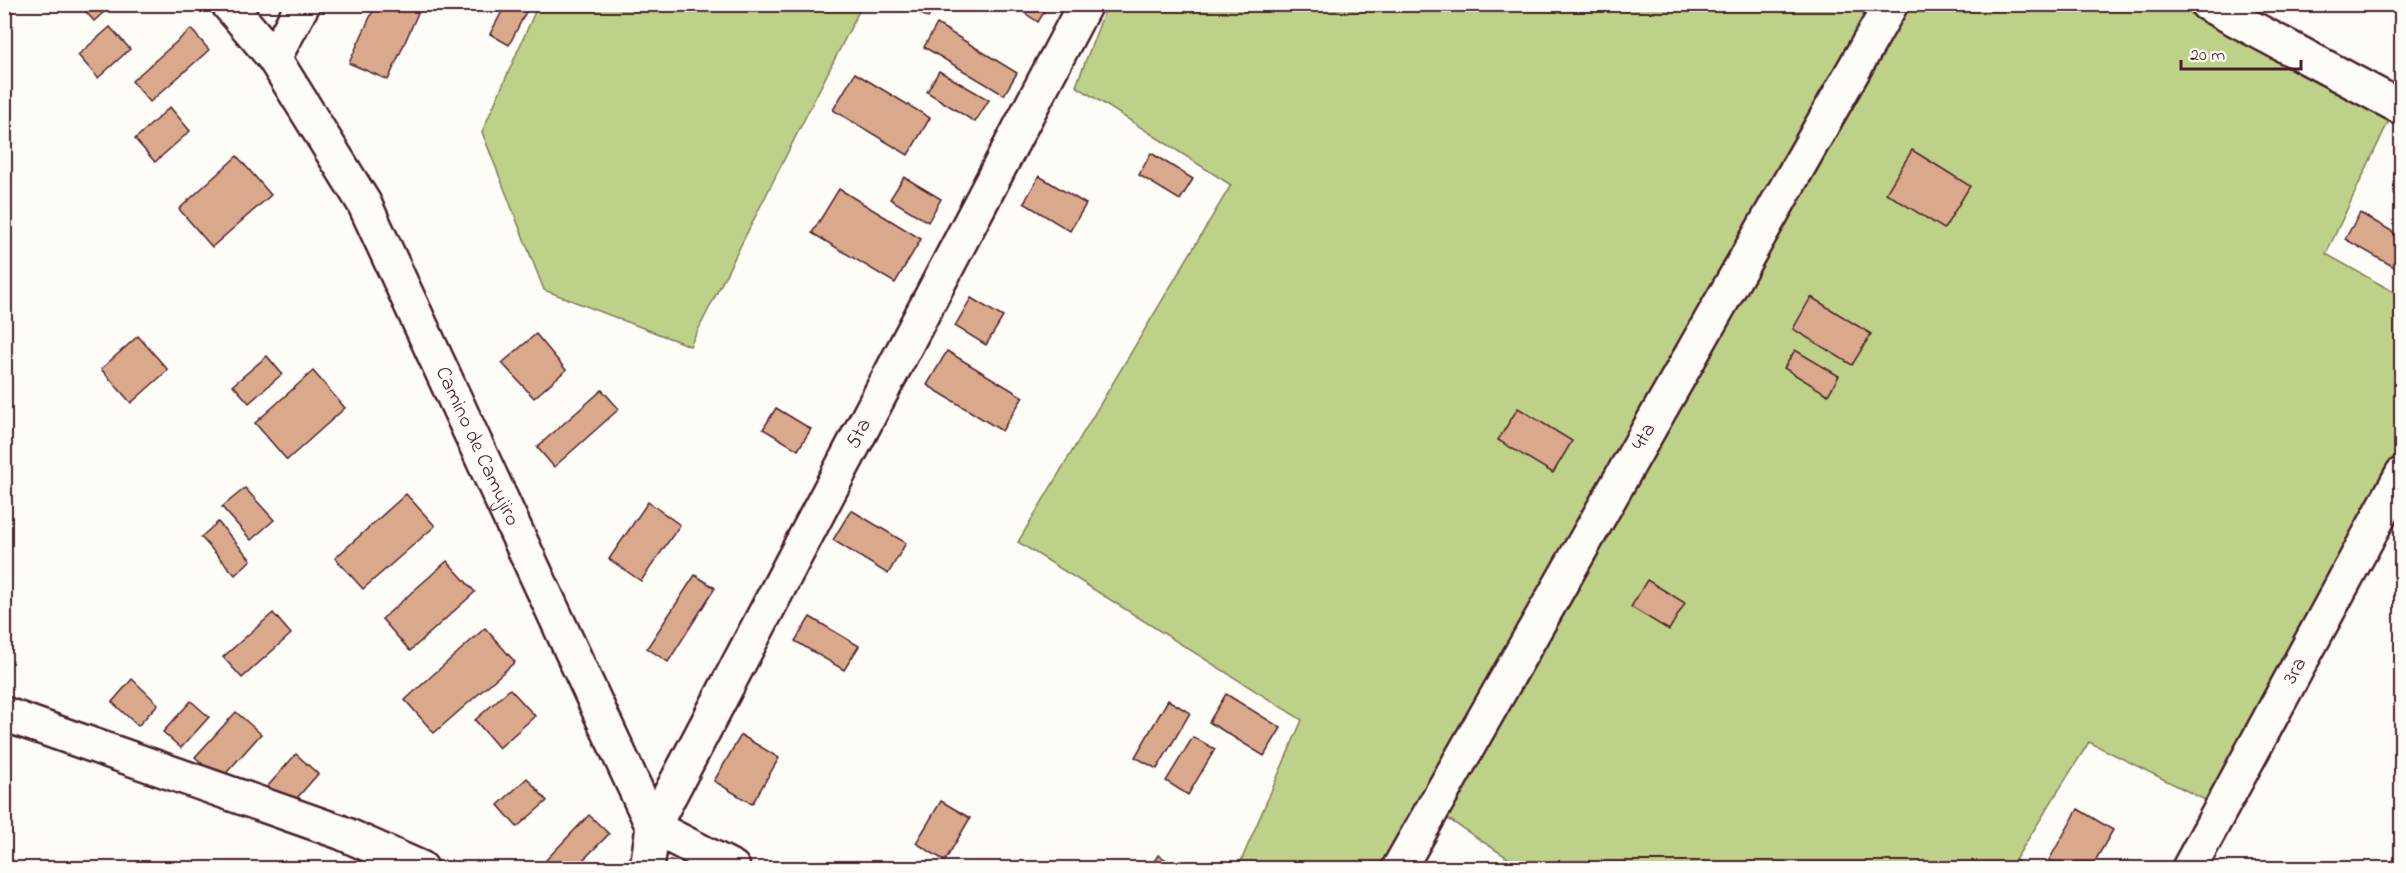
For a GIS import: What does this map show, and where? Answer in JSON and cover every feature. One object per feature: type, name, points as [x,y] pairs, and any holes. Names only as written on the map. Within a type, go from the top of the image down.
[{"type":"street","name":"Camino de Camujiro","points":[[228,4],[274,58],[364,203],[653,827]]},
{"type":"street","points":[[274,58],[303,4]]},
{"type":"street","name":"5ta","points":[[647,868],[653,827],[1085,4]]},
{"type":"street","name":"4ta","points":[[1399,868],[1891,4]]},
{"type":"street","points":[[2207,4],[2402,108]]},
{"type":"street","name":"3ra","points":[[2189,868],[2402,474]]},
{"type":"street","points":[[4,714],[340,832],[421,868]]},
{"type":"street","points":[[653,827],[732,868]]},
{"type":"green space","points":[[538,5],[862,5],[690,346],[544,290],[482,132]]},
{"type":"green space","points":[[1107,5],[2185,5],[2391,116],[2326,254],[2401,296],[2401,445],[2209,802],[2089,742],[2015,860],[2029,868],[1523,868],[1430,807],[1391,868],[1238,868],[1302,720],[1018,542],[1231,185],[1076,86]]},
{"type":"building","points":[[79,4],[113,4],[94,21]]},
{"type":"building","points":[[376,4],[422,4],[388,80],[349,63]]},
{"type":"building","points":[[506,4],[530,4],[509,45],[490,34]]},
{"type":"building","points":[[906,4],[937,4],[928,18]]},
{"type":"building","points":[[1011,4],[1049,4],[1038,22]]},
{"type":"building","points":[[937,24],[1017,73],[1004,95],[924,47]]},
{"type":"building","points":[[110,27],[130,49],[98,78],[78,55]]},
{"type":"building","points":[[191,29],[209,50],[150,102],[132,81]]},
{"type":"building","points":[[939,71],[989,100],[975,122],[927,92]]},
{"type":"building","points":[[855,73],[930,118],[908,155],[833,110]]},
{"type":"building","points":[[170,107],[190,131],[155,162],[135,139]]},
{"type":"building","points":[[1912,150],[1970,186],[1944,229],[1886,193]]},
{"type":"building","points":[[1151,153],[1193,179],[1180,200],[1139,175]]},
{"type":"building","points":[[237,156],[271,195],[212,247],[179,209]]},
{"type":"building","points":[[1039,176],[1086,204],[1070,231],[1024,203]]},
{"type":"building","points":[[904,177],[941,199],[928,222],[890,199]]},
{"type":"building","points":[[839,189],[921,239],[895,283],[812,233]]},
{"type":"building","points":[[2360,213],[2402,237],[2401,271],[2345,239]]},
{"type":"building","points":[[1811,297],[1871,334],[1852,365],[1793,329]]},
{"type":"building","points":[[971,298],[1003,317],[986,345],[955,326]]},
{"type":"building","points":[[536,334],[566,370],[534,398],[502,363]]},
{"type":"building","points":[[138,336],[168,370],[131,403],[101,369]]},
{"type":"building","points":[[1795,350],[1839,376],[1828,395],[1784,368]]},
{"type":"building","points":[[947,351],[1023,397],[1002,431],[927,385]]},
{"type":"building","points":[[267,356],[282,374],[249,403],[233,385]]},
{"type":"building","points":[[313,371],[345,408],[287,460],[255,423]]},
{"type":"building","points":[[602,390],[619,409],[554,467],[537,447]]},
{"type":"building","points":[[776,408],[811,429],[798,450],[763,429]]},
{"type":"building","points":[[1518,408],[1572,441],[1553,473],[1498,440]]},
{"type":"building","points":[[245,488],[274,520],[251,540],[222,507]]},
{"type":"building","points":[[406,494],[435,526],[363,589],[335,558]]},
{"type":"building","points":[[648,502],[680,525],[641,581],[609,559]]},
{"type":"building","points":[[851,510],[906,543],[888,574],[833,540]]},
{"type":"building","points":[[218,522],[251,560],[235,575],[201,537]]},
{"type":"building","points":[[447,561],[475,592],[410,651],[382,619]]},
{"type":"building","points":[[695,575],[715,588],[668,662],[647,648]]},
{"type":"building","points":[[1647,580],[1685,603],[1669,630],[1631,607]]},
{"type":"building","points":[[273,613],[291,634],[242,678],[223,657]]},
{"type":"building","points":[[810,617],[859,646],[844,670],[795,641]]},
{"type":"building","points":[[485,628],[515,662],[434,733],[405,700]]},
{"type":"building","points":[[132,679],[158,704],[138,726],[112,702]]},
{"type":"building","points":[[510,689],[535,716],[499,748],[475,720]]},
{"type":"building","points":[[1226,694],[1281,728],[1264,756],[1209,722]]},
{"type":"building","points":[[1168,700],[1190,713],[1157,769],[1135,757]]},
{"type":"building","points":[[191,701],[209,717],[181,748],[163,732]]},
{"type":"building","points":[[236,712],[261,734],[220,780],[195,757]]},
{"type":"building","points":[[741,735],[779,758],[752,804],[714,781]]},
{"type":"building","points":[[1193,737],[1215,749],[1188,795],[1166,781]]},
{"type":"building","points":[[296,754],[318,774],[290,806],[268,786]]},
{"type":"building","points":[[527,778],[547,801],[517,827],[498,805]]},
{"type":"building","points":[[941,801],[970,818],[945,861],[916,843]]},
{"type":"building","points":[[2078,809],[2113,830],[2091,868],[2063,868],[2049,860]]},
{"type":"building","points":[[589,815],[609,834],[575,868],[552,868],[545,861]]},
{"type":"building","points":[[1158,855],[1180,868],[1150,868]]}]
